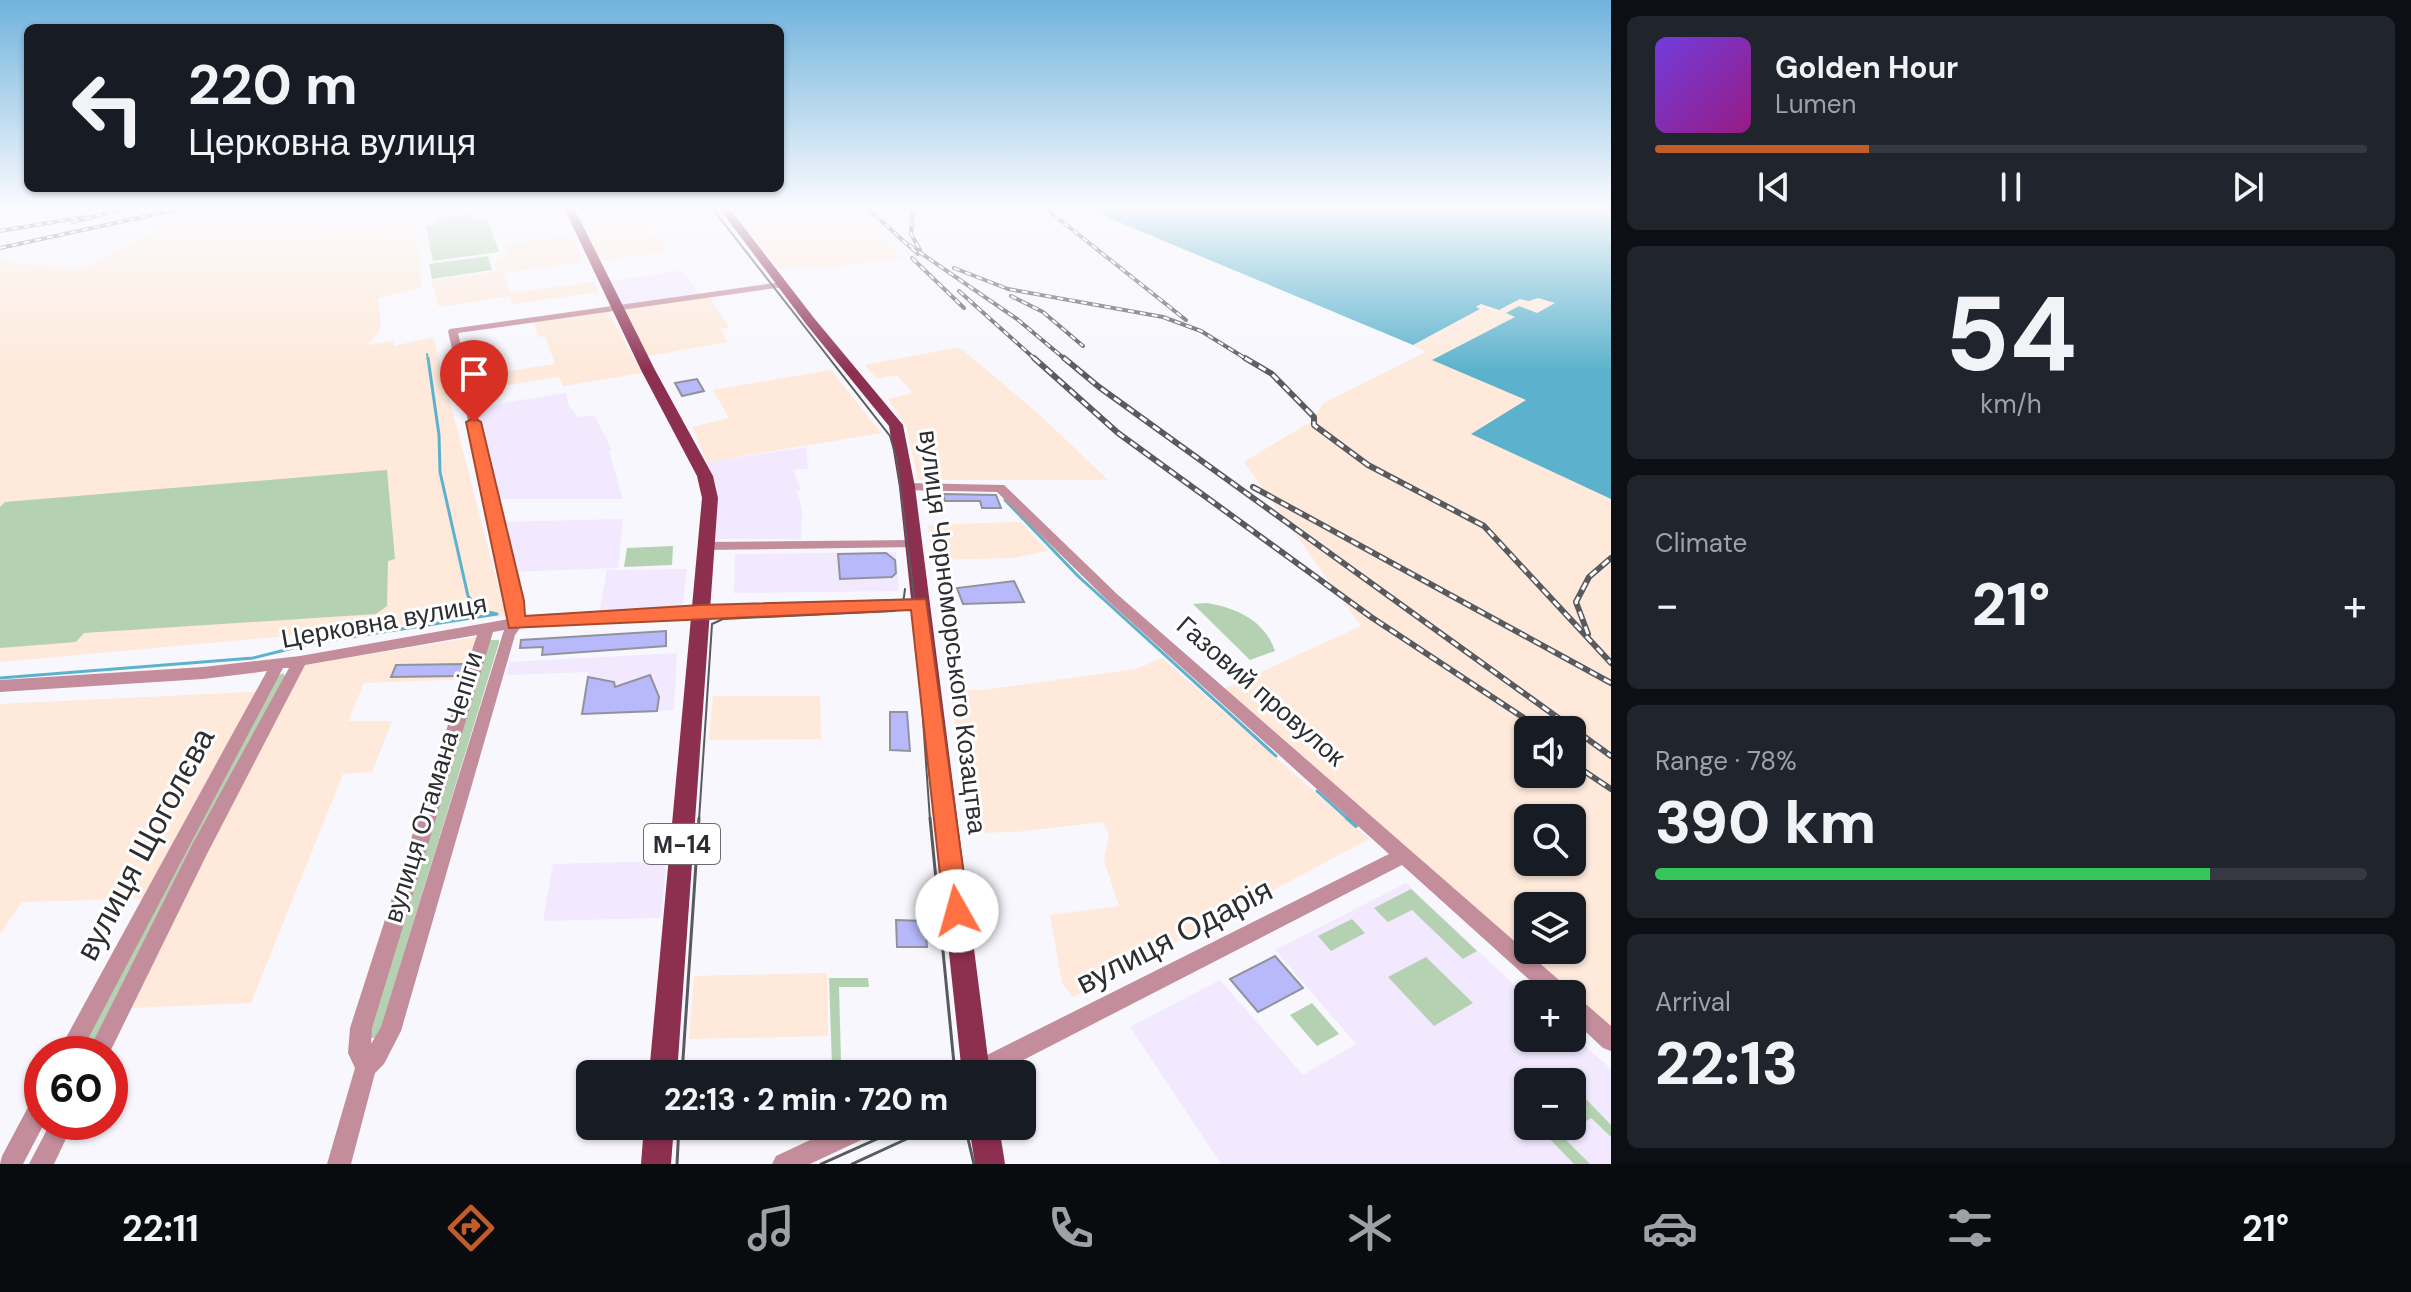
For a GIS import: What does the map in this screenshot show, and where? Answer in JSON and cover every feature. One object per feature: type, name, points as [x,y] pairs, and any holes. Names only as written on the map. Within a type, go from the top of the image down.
[{"type":"main road","name":"М-14","points":[[595,262],[705,476],[710,498],[664,1060]]},
{"type":"main road","name":"вулиця Чорноморського Козацтва","points":[[764,262],[896,425],[907,487],[973,1060]]},
{"type":"main road","points":[[656,1164],[658,1140]]},
{"type":"main road","points":[[986,1140],[990,1164]]},
{"type":"street","points":[[616,307],[781,285]]},
{"type":"street","name":"вулиця Отамана Чепіги","points":[[339,1164],[366,1067],[390,1031],[508,635],[516,623],[515,601],[453,331],[616,307]]},
{"type":"street","name":"Газовий провулок","points":[[907,487],[1000,488],[1113,598],[1544,980]]},
{"type":"street","points":[[705,546],[913,544]]},
{"type":"street","name":"Церковна вулиця","points":[[0,686],[203,673],[278,664],[516,623],[701,611],[919,603]]},
{"type":"street","name":"вулиця Отамана Чепіги","points":[[366,1067],[359,1053],[361,1028],[487,628]]},
{"type":"street","name":"вулиця Щоголєва","points":[[107,1036],[200,849],[300,661]]},
{"type":"street","name":"вулиця Щоголєва","points":[[78,1036],[278,664]]},
{"type":"street","name":"вулиця Одарія","points":[[1001,1060],[1404,855]]},
{"type":"street","points":[[1586,1018],[1611,1040]]},
{"type":"street","points":[[10,1164],[24,1138]]},
{"type":"street","points":[[41,1164],[54,1140]]},
{"type":"street","points":[[784,1164],[836,1140]]},
{"type":"shaded area","points":[[0,262],[83,270],[97,262],[419,262],[422,287],[378,298],[381,328],[367,345],[393,341],[394,346],[433,337],[506,616],[0,662]]},
{"type":"shaded area","points":[[495,262],[582,262],[504,273],[510,293],[594,282],[599,292],[513,304],[510,296],[439,307],[431,280],[497,271]]},
{"type":"shaded area","points":[[774,262],[869,262],[811,270],[807,266],[780,269]]},
{"type":"shaded area","points":[[683,270],[699,294],[623,305],[610,281]]},
{"type":"shaded area","points":[[709,296],[729,327],[720,329],[728,342],[643,357],[622,308]]},
{"type":"shaded area","points":[[1537,297],[1556,303],[1537,313],[1507,313],[1516,316],[1526,400],[1472,434],[1611,499],[1611,1026],[1586,1004],[1586,980],[1558,980],[1540,964],[1586,964],[1586,892],[1514,892],[1514,942],[1224,689],[1361,626],[1244,462],[1312,421],[1324,403],[1426,352],[1413,345],[1479,310],[1475,308],[1481,304],[1499,310],[1520,299]]},
{"type":"shaded area","points":[[608,311],[642,373],[563,386],[559,377],[464,392],[459,379],[555,364],[545,336],[538,337],[534,322]]},
{"type":"shaded area","points":[[959,347],[1040,415],[1108,480],[918,480],[906,425],[888,399],[913,393],[897,375],[877,379],[865,365]]},
{"type":"shaded area","points":[[831,370],[881,433],[707,462],[692,427],[729,418],[713,390]]},
{"type":"shaded area","points":[[566,393],[568,405],[578,417],[594,415],[612,450],[609,451],[623,499],[490,499],[467,409]]},
{"type":"shaded area","points":[[806,447],[808,469],[793,470],[801,490],[797,491],[802,509],[801,539],[715,539],[718,490],[707,462]]},
{"type":"shaded area","points":[[623,519],[618,568],[510,572],[493,522]]},
{"type":"shaded area","points":[[1021,522],[1048,551],[1014,558],[932,560],[928,525]]},
{"type":"shaded area","points":[[896,552],[899,591],[734,593],[735,554]]},
{"type":"shaded area","points":[[687,569],[683,603],[679,607],[599,613],[607,570]]},
{"type":"shaded area","points":[[477,637],[470,679],[364,683],[348,721],[392,721],[372,772],[343,774],[251,1003],[130,1008],[297,666]]},
{"type":"shaded area","points":[[677,653],[674,710],[582,714],[588,672],[506,675],[510,662]]},
{"type":"shaded area","points":[[1162,658],[1369,839],[1073,997],[1062,983],[1050,915],[1119,906],[1104,860],[1109,835],[1103,822],[1016,832],[968,833],[950,690],[984,690],[1136,669]]},
{"type":"shaded area","points":[[270,691],[163,898],[22,902],[0,934],[0,704]]},
{"type":"shaded area","points":[[713,696],[820,696],[821,739],[709,740]]},
{"type":"shaded area","points":[[666,861],[661,918],[543,921],[553,864]]},
{"type":"shaded area","points":[[1406,883],[1514,985],[1514,1052],[1586,1052],[1586,1047],[1611,1069],[1611,1164],[1221,1164],[1130,1027],[1220,980],[1303,1075],[1356,1044],[1275,950]]},
{"type":"shaded area","points":[[827,973],[828,1036],[689,1039],[694,976]]},
{"type":"green space","points":[[490,262],[492,270],[432,279],[429,264]]},
{"type":"green space","points":[[387,470],[395,559],[388,561],[387,606],[376,614],[84,633],[76,642],[0,648],[0,507],[5,502]]},
{"type":"green space","points":[[673,546],[672,565],[624,567],[627,548]]},
{"type":"green space","points":[[1207,603],[1239,612],[1257,624],[1275,651],[1250,660],[1193,604]]},
{"type":"green space","points":[[487,640],[499,640],[499,643],[378,1038],[367,1038]]},
{"type":"green space","points":[[283,673],[286,678],[102,1036],[88,1036],[278,676]]},
{"type":"green space","points":[[1411,889],[1477,951],[1463,959],[1412,910],[1388,922],[1374,908]]},
{"type":"green space","points":[[1352,919],[1365,933],[1331,951],[1318,936]]},
{"type":"green space","points":[[1426,957],[1473,1003],[1434,1026],[1388,977]]},
{"type":"green space","points":[[829,978],[868,978],[869,987],[839,987],[841,1060],[832,1060]]},
{"type":"green space","points":[[1312,1003],[1339,1034],[1317,1046],[1290,1015]]},
{"type":"green space","points":[[1586,1099],[1611,1125],[1611,1137],[1591,1118],[1586,1121]]},
{"type":"green space","points":[[1551,1140],[1566,1140],[1590,1164],[1574,1164]]},
{"type":"water","points":[[1215,262],[1611,262],[1611,499],[1471,434],[1526,400],[1432,360],[1515,317],[1506,313],[1519,306],[1537,313],[1555,303],[1538,298],[1529,301],[1520,299],[1499,310],[1481,304],[1476,307],[1480,309],[1413,345]]},
{"type":"building","points":[[697,379],[704,391],[682,396],[675,383]]},
{"type":"building","points":[[943,494],[996,495],[1001,508],[982,508],[980,501],[945,501]]},
{"type":"building","points":[[886,553],[895,560],[896,573],[892,577],[840,579],[838,554]]},
{"type":"building","points":[[1014,581],[1024,602],[963,604],[957,588]]},
{"type":"building","points":[[666,631],[666,646],[542,655],[543,647],[520,648],[521,640]]},
{"type":"building","points":[[464,664],[460,676],[391,677],[396,665]]},
{"type":"building","points":[[650,675],[659,697],[657,711],[582,714],[588,677],[614,682],[615,687]]},
{"type":"building","points":[[890,712],[907,712],[910,751],[890,750]]},
{"type":"building","points":[[896,920],[925,921],[927,947],[897,947]]},
{"type":"building","points":[[1275,956],[1303,988],[1258,1012],[1230,979]]},
{"type":"waterway","points":[[427,354],[428,360]]},
{"type":"waterway","points":[[0,678],[253,658],[313,643],[497,614],[479,610],[468,596],[440,472],[439,435],[428,358]]},
{"type":"waterway","points":[[1005,500],[1078,576],[1276,756]]},
{"type":"waterway","points":[[1317,791],[1349,820]]},
{"type":"waterway","points":[[1347,818],[1356,826]]},
{"type":"tram line","points":[[754,262],[890,436],[897,460],[915,604],[930,820]]},
{"type":"tram line","points":[[699,820],[712,624],[723,619],[894,611],[903,604],[905,589]]},
{"type":"tram line","points":[[683,1060],[699,818]]},
{"type":"tram line","points":[[930,818],[954,1060]]},
{"type":"tram line","points":[[677,1164],[678,1140]]},
{"type":"tram line","points":[[821,1164],[875,1140]]},
{"type":"tram line","points":[[852,1164],[904,1140]]},
{"type":"tram line","points":[[968,1140],[974,1164]]},
{"type":"railway","points":[[916,262],[964,308]]},
{"type":"railway","points":[[934,262],[1017,319],[1066,360]]},
{"type":"railway","points":[[1113,262],[1186,320]]},
{"type":"railway","points":[[954,268],[1008,289],[1163,317],[1201,331],[1248,360]]},
{"type":"railway","points":[[959,291],[1036,360]]},
{"type":"railway","points":[[1011,296],[1043,312],[1083,346]]},
{"type":"railway","points":[[1034,358],[1118,433],[1371,617],[1521,716]]},
{"type":"railway","points":[[1064,358],[1099,387],[1611,756]]},
{"type":"railway","points":[[1245,358],[1272,374],[1314,417],[1314,425],[1368,465],[1484,526],[1611,663]]},
{"type":"railway","points":[[1253,487],[1611,683]]},
{"type":"railway","points":[[1588,634],[1576,602],[1589,577],[1611,558]]},
{"type":"railway","points":[[1586,772],[1611,789]]},
{"type":"route","points":[[474,422],[515,601],[516,623],[701,611],[919,603],[957,911]]}]
